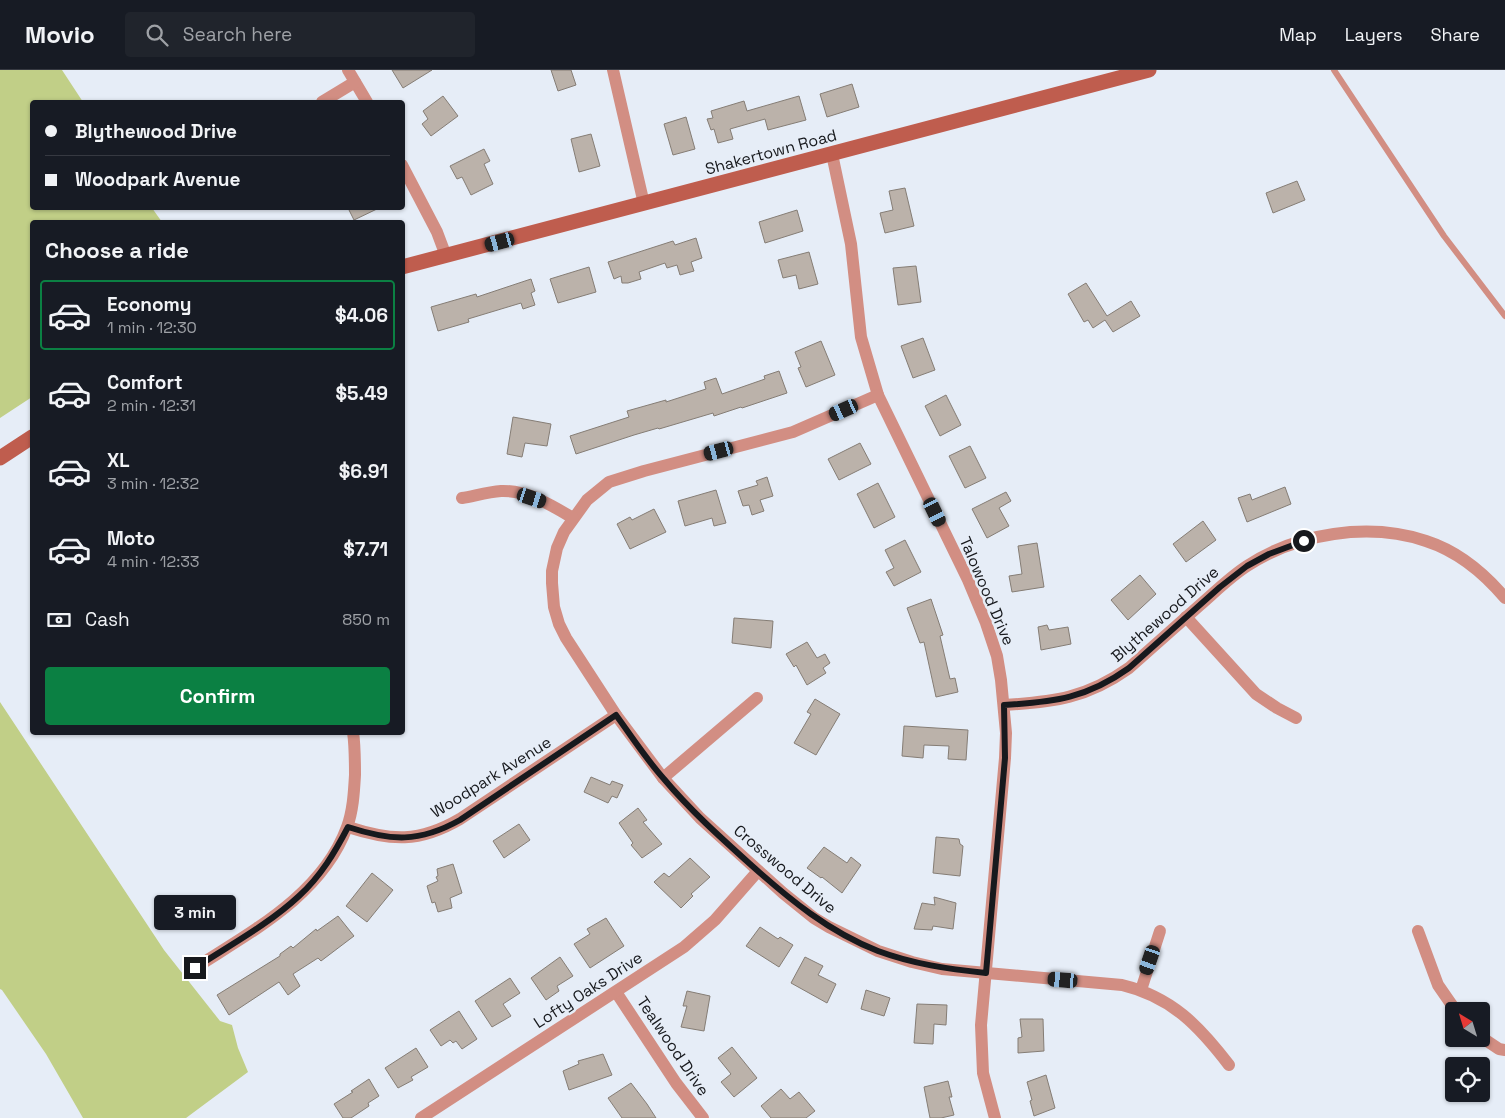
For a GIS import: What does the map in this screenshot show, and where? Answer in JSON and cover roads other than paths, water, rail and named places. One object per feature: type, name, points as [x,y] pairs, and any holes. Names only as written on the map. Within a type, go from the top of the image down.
[{"type":"street","points":[[348,70],[365,100]]},
{"type":"street","points":[[613,70],[644,204]]},
{"type":"street","name":"Shakertown Road","points":[[405,266],[1149,70]]},
{"type":"street","points":[[325,100],[355,82]]},
{"type":"street","name":"Talowood Drive","points":[[832,154],[851,244],[860,337],[878,395],[968,580],[997,656],[1004,705],[1005,758],[981,1025],[981,1057],[987,1093],[995,1118]]},
{"type":"street","points":[[405,171],[437,232],[446,256]]},
{"type":"street","name":"Crosswood Drive","points":[[878,395],[793,432],[644,470],[609,482],[587,500],[573,518],[564,532],[554,559],[552,583],[554,607],[566,638],[616,715],[662,778],[700,818],[758,871],[814,918],[862,944],[912,962],[942,969],[1122,985],[1140,990],[1163,1000],[1183,1015],[1209,1040],[1229,1065]]},
{"type":"street","points":[[0,458],[30,438]]},
{"type":"street","points":[[462,498],[501,491],[519,493],[545,502],[573,518]]},
{"type":"street","name":"Blythewood Drive","points":[[1004,705],[1058,700],[1089,691],[1115,678],[1247,566],[1293,544],[1320,537],[1373,532],[1391,533],[1426,541],[1448,551],[1480,572],[1505,598]]},
{"type":"street","points":[[1186,617],[1256,694],[1296,718]]},
{"type":"street","points":[[662,778],[758,698]]},
{"type":"street","name":"Woodpark Avenue","points":[[348,827],[373,835],[395,838],[418,836],[441,830],[460,820],[616,715]]},
{"type":"street","points":[[195,968],[278,914],[300,895],[321,872],[335,852],[348,827],[354,794],[353,735]]},
{"type":"street","name":"Lofty Oaks Drive","points":[[421,1118],[670,957],[698,936],[739,894],[758,871]]},
{"type":"street","points":[[1140,990],[1160,931]]},
{"type":"street","points":[[1418,931],[1438,985],[1450,1002]]},
{"type":"street","name":"Tealwood Drive","points":[[616,992],[681,1091],[703,1118]]},
{"type":"street","points":[[1490,1043],[1499,1049],[1505,1050]]},
{"type":"lane","points":[[1334,70],[1444,236],[1505,316]]}]
